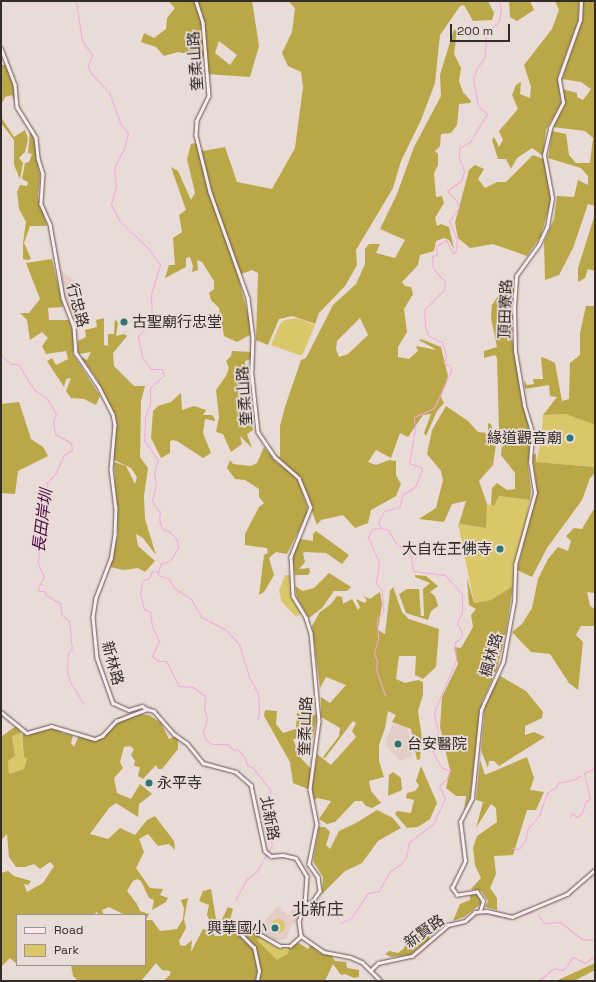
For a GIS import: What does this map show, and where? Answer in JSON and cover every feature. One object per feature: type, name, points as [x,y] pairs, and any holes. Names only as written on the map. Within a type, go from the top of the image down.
[{"type":"street","name":"奎柔山路","points":[[196,1],[203,24],[209,96],[197,121],[196,135],[210,192],[248,298],[254,338],[252,376],[258,432],[275,457],[299,478],[310,507],[291,557],[293,596],[306,618],[311,633],[319,722],[310,789],[317,824],[309,864],[318,877],[320,891],[312,903],[304,904]]},
{"type":"street","name":"頂田寮路","points":[[514,582],[515,565],[534,492],[530,463],[532,432],[524,406],[515,351],[514,308],[516,276],[539,244],[547,227],[552,198],[544,155],[550,128],[563,102],[559,79],[580,20],[581,1]]},
{"type":"street","name":"行忠路","points":[[1,48],[15,84],[17,107],[36,138],[38,158],[43,174],[41,204],[50,224],[63,298],[74,327],[76,353],[100,387],[113,414],[115,424],[111,482],[116,521],[107,568]]},
{"type":"street","name":"新林路","points":[[107,568],[96,598],[93,617],[97,658],[113,703],[129,710],[142,706],[147,709]]},
{"type":"street","name":"楓林路","points":[[480,911],[483,901],[477,892],[458,895],[452,888],[465,861],[460,822],[472,798],[481,710],[503,662],[514,601],[514,582]]},
{"type":"street","name":"北新路","points":[[147,709],[161,717],[174,734],[187,742],[203,763],[236,772],[251,785],[265,851],[268,855],[289,856],[300,862],[307,876],[304,904],[299,921],[301,936]]},
{"type":"street","points":[[1,712],[27,732],[51,726],[95,739],[102,736],[116,721],[147,709]]},
{"type":"street","points":[[480,911],[487,911],[504,917],[524,913],[567,894],[595,870]]},
{"type":"street","name":"新賢路","points":[[371,970],[378,964],[412,956],[448,925],[465,921],[480,911]]},
{"type":"street","points":[[258,981],[259,974],[254,948],[233,927],[240,923],[280,946],[290,946],[301,936],[324,952],[350,957],[371,970],[381,981]]},
{"type":"shaded area","points":[[168,1],[252,1],[259,46],[250,77],[206,74],[206,57],[178,52],[164,56],[156,47],[141,42],[144,33],[154,38],[166,29],[167,18],[175,8]],"holes":[[[219,41],[237,55],[230,65],[215,53]]]},
{"type":"shaded area","points":[[288,1],[488,1],[494,13],[492,20],[473,21],[464,5],[460,6],[440,35],[435,83],[421,120],[401,161],[393,188],[356,250],[357,265],[345,286],[319,313],[315,324],[293,316],[279,319],[268,345],[256,340],[258,273],[252,270],[238,275],[250,323],[250,335],[237,342],[224,336],[219,308],[211,300],[209,293],[214,289],[214,281],[202,262],[197,260],[198,270],[192,272],[193,266],[190,257],[186,258],[186,267],[165,278],[169,265],[175,265],[173,238],[182,232],[179,215],[186,210],[171,167],[178,171],[191,200],[195,193],[187,159],[191,144],[195,143],[203,151],[225,147],[237,182],[272,189],[295,148],[303,87],[301,72],[288,66],[282,53],[292,32],[295,8]]},
{"type":"shaded area","points":[[509,1],[530,1],[534,10],[517,21],[510,17]]},
{"type":"shaded area","points":[[555,1],[579,1],[578,21],[558,76],[561,104],[546,130],[543,156],[532,148],[517,158],[511,169],[506,159],[498,159],[492,140],[494,137],[499,147],[503,140],[499,131],[518,109],[512,95],[516,85],[521,82],[520,94],[530,98],[531,87],[524,65],[552,29],[559,10]]},
{"type":"shaded area","points":[[583,1],[595,1],[595,206],[588,204],[573,248],[559,275],[545,280],[544,242],[554,219],[557,196],[574,197],[578,180],[588,185],[588,176],[581,168],[548,158],[552,131],[566,134],[569,155],[576,163],[590,163],[593,138],[585,131],[553,127],[565,105],[562,89],[577,93],[577,97],[583,100],[591,89],[581,82],[562,79],[583,18]]},
{"type":"shaded area","points":[[454,29],[457,32],[454,54],[461,68],[459,81],[463,92],[471,101],[470,103],[459,104],[457,125],[451,133],[441,134],[440,146],[435,151],[438,154],[438,165],[434,173],[436,197],[442,196],[444,203],[435,218],[437,226],[441,224],[449,227],[454,249],[449,240],[444,238],[436,241],[434,251],[420,255],[418,265],[402,282],[405,286],[411,287],[413,294],[404,309],[407,332],[398,347],[398,357],[409,359],[418,351],[416,346],[437,350],[419,340],[421,339],[441,347],[448,376],[441,397],[444,403],[437,411],[426,436],[424,433],[431,414],[423,415],[408,437],[400,433],[391,458],[376,450],[368,462],[376,465],[389,460],[396,461],[396,475],[401,484],[396,496],[371,510],[368,523],[355,528],[343,515],[321,520],[317,525],[300,478],[274,455],[280,457],[280,426],[285,407],[301,360],[306,358],[333,305],[356,284],[365,264],[365,249],[369,244],[380,244],[376,253],[395,258],[405,240],[380,229],[397,194],[414,147],[441,96],[440,75]],"holes":[[[360,318],[368,335],[348,354],[339,357],[336,349],[337,341]]]},
{"type":"shaded area","points":[[1,65],[6,65],[14,87],[15,102],[12,95],[5,97],[1,105]]},
{"type":"shaded area","points":[[1,117],[14,137],[25,130],[28,139],[25,152],[19,158],[23,163],[20,179],[14,165],[14,140],[1,123]]},
{"type":"shaded area","points":[[30,131],[34,139],[40,176],[38,197],[47,226],[30,226],[24,243],[31,259],[27,260],[23,259],[23,243],[26,222],[19,209],[17,192],[20,185],[27,186],[28,182],[22,179],[25,163],[29,162],[32,154],[28,153]]},
{"type":"shaded area","points":[[533,155],[545,160],[551,200],[541,236],[527,256],[493,244],[470,248],[458,238],[455,223],[469,170],[475,165],[484,169],[478,179],[485,188],[497,182],[506,182]]},
{"type":"shaded area","points":[[595,214],[595,271],[588,269],[585,278],[578,282],[578,268]]},
{"type":"shaded area","points":[[52,259],[63,307],[48,308],[49,320],[69,320],[74,336],[73,354],[100,396],[96,405],[84,399],[71,398],[66,391],[71,378],[66,379],[64,387],[47,361],[52,358],[56,365],[68,359],[66,351],[46,354],[42,346],[48,338],[42,332],[30,340],[27,320],[20,313],[29,313],[40,299],[26,263]]},
{"type":"shaded area","points":[[61,270],[75,281],[72,283],[78,293],[73,295],[76,312],[71,313],[65,298],[59,271]]},
{"type":"shaded area","points":[[509,284],[514,286],[512,338],[531,440],[528,464],[531,490],[530,500],[499,496],[494,506],[491,505],[492,488],[497,483],[507,490],[515,489],[515,473],[501,455],[503,435],[499,431],[497,358],[495,355],[484,358],[484,351],[497,347],[491,318],[492,305],[498,296],[498,286]]},
{"type":"shaded area","points":[[586,306],[595,306],[595,425],[566,414],[543,415],[557,397],[550,396],[549,385],[525,389],[524,380],[527,385],[534,384],[533,379],[543,379],[541,357],[547,359],[555,363],[562,401],[569,399],[570,363],[580,355],[580,333]]},
{"type":"shaded area","points":[[104,318],[104,345],[108,346],[108,334],[114,334],[115,319],[118,323],[116,336],[124,334],[127,336],[113,353],[114,366],[134,386],[145,386],[141,401],[140,457],[148,468],[144,496],[145,519],[156,555],[143,538],[136,534],[138,546],[155,561],[145,572],[138,568],[124,570],[110,567],[118,534],[114,462],[126,466],[135,484],[137,477],[131,468],[112,459],[116,418],[96,378],[80,356],[87,360],[91,352],[79,354],[78,351],[78,341],[86,337],[85,330],[97,327],[96,320]]},
{"type":"shaded area","points":[[232,351],[251,352],[251,359],[245,361],[245,372],[249,372],[248,374],[239,376],[239,395],[250,394],[253,430],[247,434],[252,448],[240,436],[242,444],[231,452],[223,434],[216,432],[219,417],[216,390],[226,376],[229,368],[226,361],[231,356]]},
{"type":"shaded area","points":[[181,393],[182,410],[194,406],[206,410],[203,415],[212,415],[215,419],[215,421],[205,419],[203,433],[211,453],[203,458],[177,441],[172,440],[170,442],[170,453],[161,458],[151,438],[153,411],[158,406],[171,402]]},
{"type":"shaded area","points":[[19,402],[31,439],[43,447],[48,456],[18,471],[15,494],[1,493],[1,404]]},
{"type":"shaded area","points":[[446,406],[468,421],[478,432],[488,433],[488,423],[491,424],[496,444],[493,465],[479,481],[487,504],[486,528],[459,524],[466,501],[452,504],[444,522],[419,519],[436,508],[443,480],[441,471],[427,454],[432,430]]},
{"type":"shaded area","points":[[264,447],[277,463],[287,468],[298,480],[307,506],[307,514],[287,554],[276,552],[269,558],[274,575],[264,592],[259,595],[264,555],[268,553],[267,548],[245,545],[245,534],[259,507],[264,503],[259,497],[259,489],[245,480],[235,479],[227,468],[230,460],[233,464],[251,466],[257,463]]},
{"type":"shaded area","points":[[536,454],[536,462],[595,467],[595,473],[590,478],[582,500],[547,548],[532,577],[517,570],[537,491],[532,455]]},
{"type":"shaded area","points":[[595,507],[595,593],[587,592],[590,606],[595,609],[595,626],[581,626],[576,635],[583,642],[578,690],[569,683],[550,654],[531,652],[512,632],[522,624],[532,608],[538,579],[548,559],[558,547],[568,551],[571,541],[566,536],[574,528],[582,529]]},
{"type":"shaded area","points":[[316,531],[349,555],[342,564],[326,553],[305,552],[303,553],[305,562],[299,569],[309,568],[310,572],[308,575],[295,575],[292,555],[300,539],[313,541],[313,534]]},
{"type":"shaded area","points":[[329,573],[351,587],[347,591],[334,591],[322,608],[309,618],[297,598],[295,586],[303,591],[314,588]]},
{"type":"shaded area","points":[[415,575],[426,576],[438,586],[430,592],[435,596],[438,606],[431,611],[428,620],[406,613],[399,594],[407,589],[419,589],[421,616],[424,616],[423,589],[430,583],[415,577]]},
{"type":"shaded area","points":[[467,578],[474,603],[491,600],[513,586],[506,632],[497,669],[482,702],[470,798],[464,810],[466,796],[456,796],[446,788],[450,770],[440,727],[442,697],[458,664],[454,647],[461,648],[473,627],[471,615],[476,609],[469,605]]},
{"type":"shaded area","points":[[393,587],[402,612],[409,619],[439,629],[436,667],[423,679],[415,675],[416,656],[399,656],[396,679],[405,683],[418,680],[423,682],[423,695],[418,711],[422,738],[420,759],[417,760],[411,729],[392,722],[396,715],[388,711],[385,728],[379,745],[379,761],[384,777],[369,781],[371,791],[381,803],[372,808],[366,806],[362,801],[355,801],[335,822],[327,824],[319,819],[331,801],[317,798],[314,800],[312,789],[317,754],[331,765],[356,737],[352,731],[356,723],[353,721],[325,758],[323,757],[339,736],[340,728],[321,717],[321,697],[330,703],[346,685],[326,677],[320,688],[312,626],[320,612],[331,604],[337,596],[342,597],[343,604],[352,599],[358,610],[360,607],[356,599],[365,603],[367,600],[363,596],[370,599],[380,592],[382,604],[378,630],[385,634],[390,591]]},
{"type":"shaded area","points":[[500,676],[526,691],[543,712],[542,718],[525,726],[525,735],[534,732],[545,737],[499,766],[494,761],[489,761],[488,768],[481,750],[485,704]]},
{"type":"shaded area","points":[[265,710],[277,711],[276,724],[283,733],[296,729],[297,713],[317,715],[313,737],[293,739],[300,757],[311,769],[308,789],[293,783],[290,762],[264,716]]},
{"type":"shaded area","points":[[139,714],[149,715],[161,723],[169,739],[178,735],[178,749],[162,769],[158,769],[156,765],[143,779],[138,776],[140,767],[134,766],[135,761],[131,755],[134,749],[130,746],[124,747],[120,762],[123,768],[114,778],[117,793],[131,799],[140,784],[152,794],[139,804],[138,817],[116,803],[109,808],[90,834],[108,839],[120,828],[135,835],[147,820],[155,816],[174,841],[175,850],[169,844],[158,846],[148,834],[139,839],[144,852],[136,868],[150,888],[163,889],[160,895],[168,898],[166,902],[152,910],[154,900],[149,898],[141,881],[137,879],[133,881],[127,891],[137,904],[140,911],[149,914],[146,920],[146,914],[123,914],[109,907],[102,910],[104,914],[98,914],[97,912],[94,914],[16,914],[16,963],[10,958],[1,967],[1,873],[8,871],[14,876],[31,881],[28,885],[24,884],[27,892],[43,883],[54,866],[50,862],[40,869],[34,864],[25,867],[16,867],[9,857],[7,834],[1,840],[1,737],[17,725],[21,733],[12,736],[15,756],[8,761],[9,774],[24,769],[27,758],[24,757],[22,734],[29,735],[45,726],[59,728],[62,733],[73,735],[71,743],[74,747],[79,735],[95,741],[112,726],[118,718]]},
{"type":"shaded area","name":"台安醫院","points":[[393,724],[408,728],[412,757],[400,761],[387,747],[386,740]]},
{"type":"shaded area","points":[[527,757],[534,778],[530,790],[544,792],[536,810],[527,810],[513,855],[494,856],[496,874],[490,888],[497,898],[497,910],[485,907],[488,901],[481,891],[471,889],[481,878],[475,865],[473,848],[477,836],[497,822],[496,808],[491,804],[476,828],[483,802],[476,800],[480,760],[485,775]]},
{"type":"shaded area","points":[[421,766],[437,803],[430,819],[418,827],[407,828],[395,814],[397,811],[411,813],[414,800],[406,798],[407,793],[415,791],[419,786],[416,781]]},
{"type":"shaded area","points":[[393,772],[401,778],[402,790],[388,796],[389,775]]},
{"type":"shaded area","points":[[377,810],[393,818],[401,828],[378,841],[362,863],[345,871],[322,894],[323,877],[313,861],[319,827],[325,827],[330,832],[326,845],[330,849],[339,831],[356,823]]},
{"type":"shaded area","points":[[211,889],[216,919],[222,919],[228,907],[233,909],[229,923],[216,925],[212,931],[215,936],[222,936],[233,928],[242,926],[259,936],[257,940],[277,960],[288,954],[289,947],[299,943],[308,949],[311,945],[320,953],[331,955],[335,961],[346,962],[347,968],[359,970],[359,977],[354,978],[345,974],[341,975],[333,964],[325,981],[163,981],[170,975],[170,971],[162,970],[156,963],[141,981],[78,981],[73,976],[71,966],[146,966],[146,920],[152,920],[160,931],[177,929],[183,919],[184,908],[181,900],[188,898],[184,919],[186,928],[179,941],[180,945],[185,946],[192,940],[191,952],[203,929],[207,930],[211,924],[207,915],[209,905],[199,901],[203,891]]},
{"type":"shaded area","points":[[470,895],[479,895],[481,904],[464,917],[453,921],[460,904],[470,900]]},
{"type":"shaded area","name":"興華國小","points":[[278,906],[288,916],[292,909],[301,912],[298,922],[291,924],[287,939],[273,941],[256,931]]},
{"type":"shaded area","points":[[424,926],[430,939],[410,955],[391,957],[385,954],[389,951],[398,953],[404,948],[410,934]]},
{"type":"shaded area","points":[[595,963],[595,970],[574,981],[556,981]]},
{"type":"green space","points":[[297,318],[315,325],[302,356],[271,345],[280,324],[285,320]]},
{"type":"green space","points":[[567,414],[595,425],[595,467],[536,462],[541,442],[543,415]]},
{"type":"green space","points":[[499,496],[530,500],[513,586],[491,600],[474,603],[458,524],[486,528],[487,504],[494,506]]},
{"type":"green space","points":[[285,575],[290,575],[291,596],[301,613],[296,617],[282,602],[279,591]]},
{"type":"green space","points":[[21,733],[24,756],[27,758],[24,769],[9,774],[8,761],[15,756],[12,736]]},
{"type":"green space","points":[[275,919],[281,919],[285,923],[285,929],[281,933],[275,933],[271,929],[271,923]]},
{"type":"green space","points":[[259,936],[276,947],[289,948],[288,954],[277,961],[256,940]]},
{"type":"waterway","points":[[76,1],[82,41],[92,55],[88,66],[91,73],[109,92],[120,123],[128,133],[124,148],[114,168],[116,186],[111,205],[120,221],[149,249],[160,265],[151,294],[152,321],[138,336],[142,357],[151,369],[162,369],[164,375],[150,388],[150,404],[145,417],[144,440],[158,460],[154,472],[156,485],[152,501],[160,513],[159,519],[162,529],[170,532],[177,540],[178,548],[170,561],[161,563],[158,572],[152,571],[149,578],[142,581],[140,594],[144,609],[150,612],[152,626],[159,641],[152,656],[158,661],[166,661],[179,686],[193,687],[205,696],[204,709],[207,719],[203,732],[206,740],[212,744],[227,744],[234,750],[237,749],[245,758],[247,765],[253,768],[270,789],[271,813],[267,822],[272,845],[257,871],[247,879],[235,900]]},
{"type":"waterway","points":[[340,923],[351,918],[368,893],[379,891],[389,872],[401,864],[406,857],[409,842],[433,824],[445,798],[439,786],[447,778],[450,770],[442,768],[433,753],[432,739],[438,733],[434,712],[456,660],[455,642],[461,638],[462,633],[457,623],[462,612],[462,594],[445,575],[413,571],[411,557],[405,549],[397,545],[388,530],[381,528],[378,523],[384,511],[399,507],[403,494],[415,487],[422,470],[421,467],[409,463],[415,429],[414,417],[434,408],[451,371],[450,366],[444,363],[446,356],[442,342],[429,336],[425,327],[424,310],[444,290],[445,282],[433,268],[432,256],[437,255],[436,246],[446,240],[453,253],[456,251],[457,240],[449,221],[459,207],[457,201],[447,191],[461,181],[464,171],[459,157],[459,148],[470,142],[487,114],[478,106],[473,78],[477,68],[485,57],[486,34],[499,21],[501,9],[499,1]]},
{"type":"waterway","name":"長田岸圳","points":[[1,355],[11,364],[18,364],[34,390],[47,398],[56,414],[53,421],[55,434],[71,443],[72,450],[64,455],[55,474],[47,483],[46,522],[42,542],[39,548],[38,564],[44,577],[38,588],[39,591],[44,591],[46,595],[60,603],[61,614],[69,621],[72,648],[68,653],[67,672],[70,682],[84,704]]},
{"type":"waterway","points":[[379,528],[372,529],[368,537],[379,563],[376,583],[382,590],[383,612],[377,619],[378,639],[374,653],[377,661],[376,669],[385,695]]},
{"type":"waterway","points":[[158,572],[158,575],[169,579],[174,588],[191,599],[201,617],[225,629],[239,644],[249,677],[258,693],[259,713],[257,719]]},
{"type":"waterway","points":[[584,773],[593,769],[595,765]]},
{"type":"waterway","points":[[569,817],[572,813],[577,817],[582,813],[586,801],[590,799],[584,774]]},
{"type":"waterway","points":[[512,848],[519,849],[526,839],[527,830],[539,815],[547,793],[556,787],[558,783],[575,779],[581,775]]},
{"type":"waterway","points":[[412,958],[449,927],[465,923],[481,913],[506,918],[533,912]]},
{"type":"waterway","points":[[538,915],[544,923],[560,922],[582,939],[595,940]]},
{"type":"waterway","points":[[538,981],[554,968],[563,970],[573,957],[585,963],[595,956]]},
{"type":"place","name":"古聖廟行忠堂","points":[[124,322]]},
{"type":"place","name":"緣道觀音廟","points":[[570,438]]},
{"type":"place","name":"大自在王佛寺","points":[[500,549]]},
{"type":"place","name":"台安醫院","points":[[398,744]]},
{"type":"place","name":"永平寺","points":[[149,783]]},
{"type":"place","name":"興華國小","points":[[275,928]]},
{"type":"district","name":"北新庄","points":[[318,910]]}]
